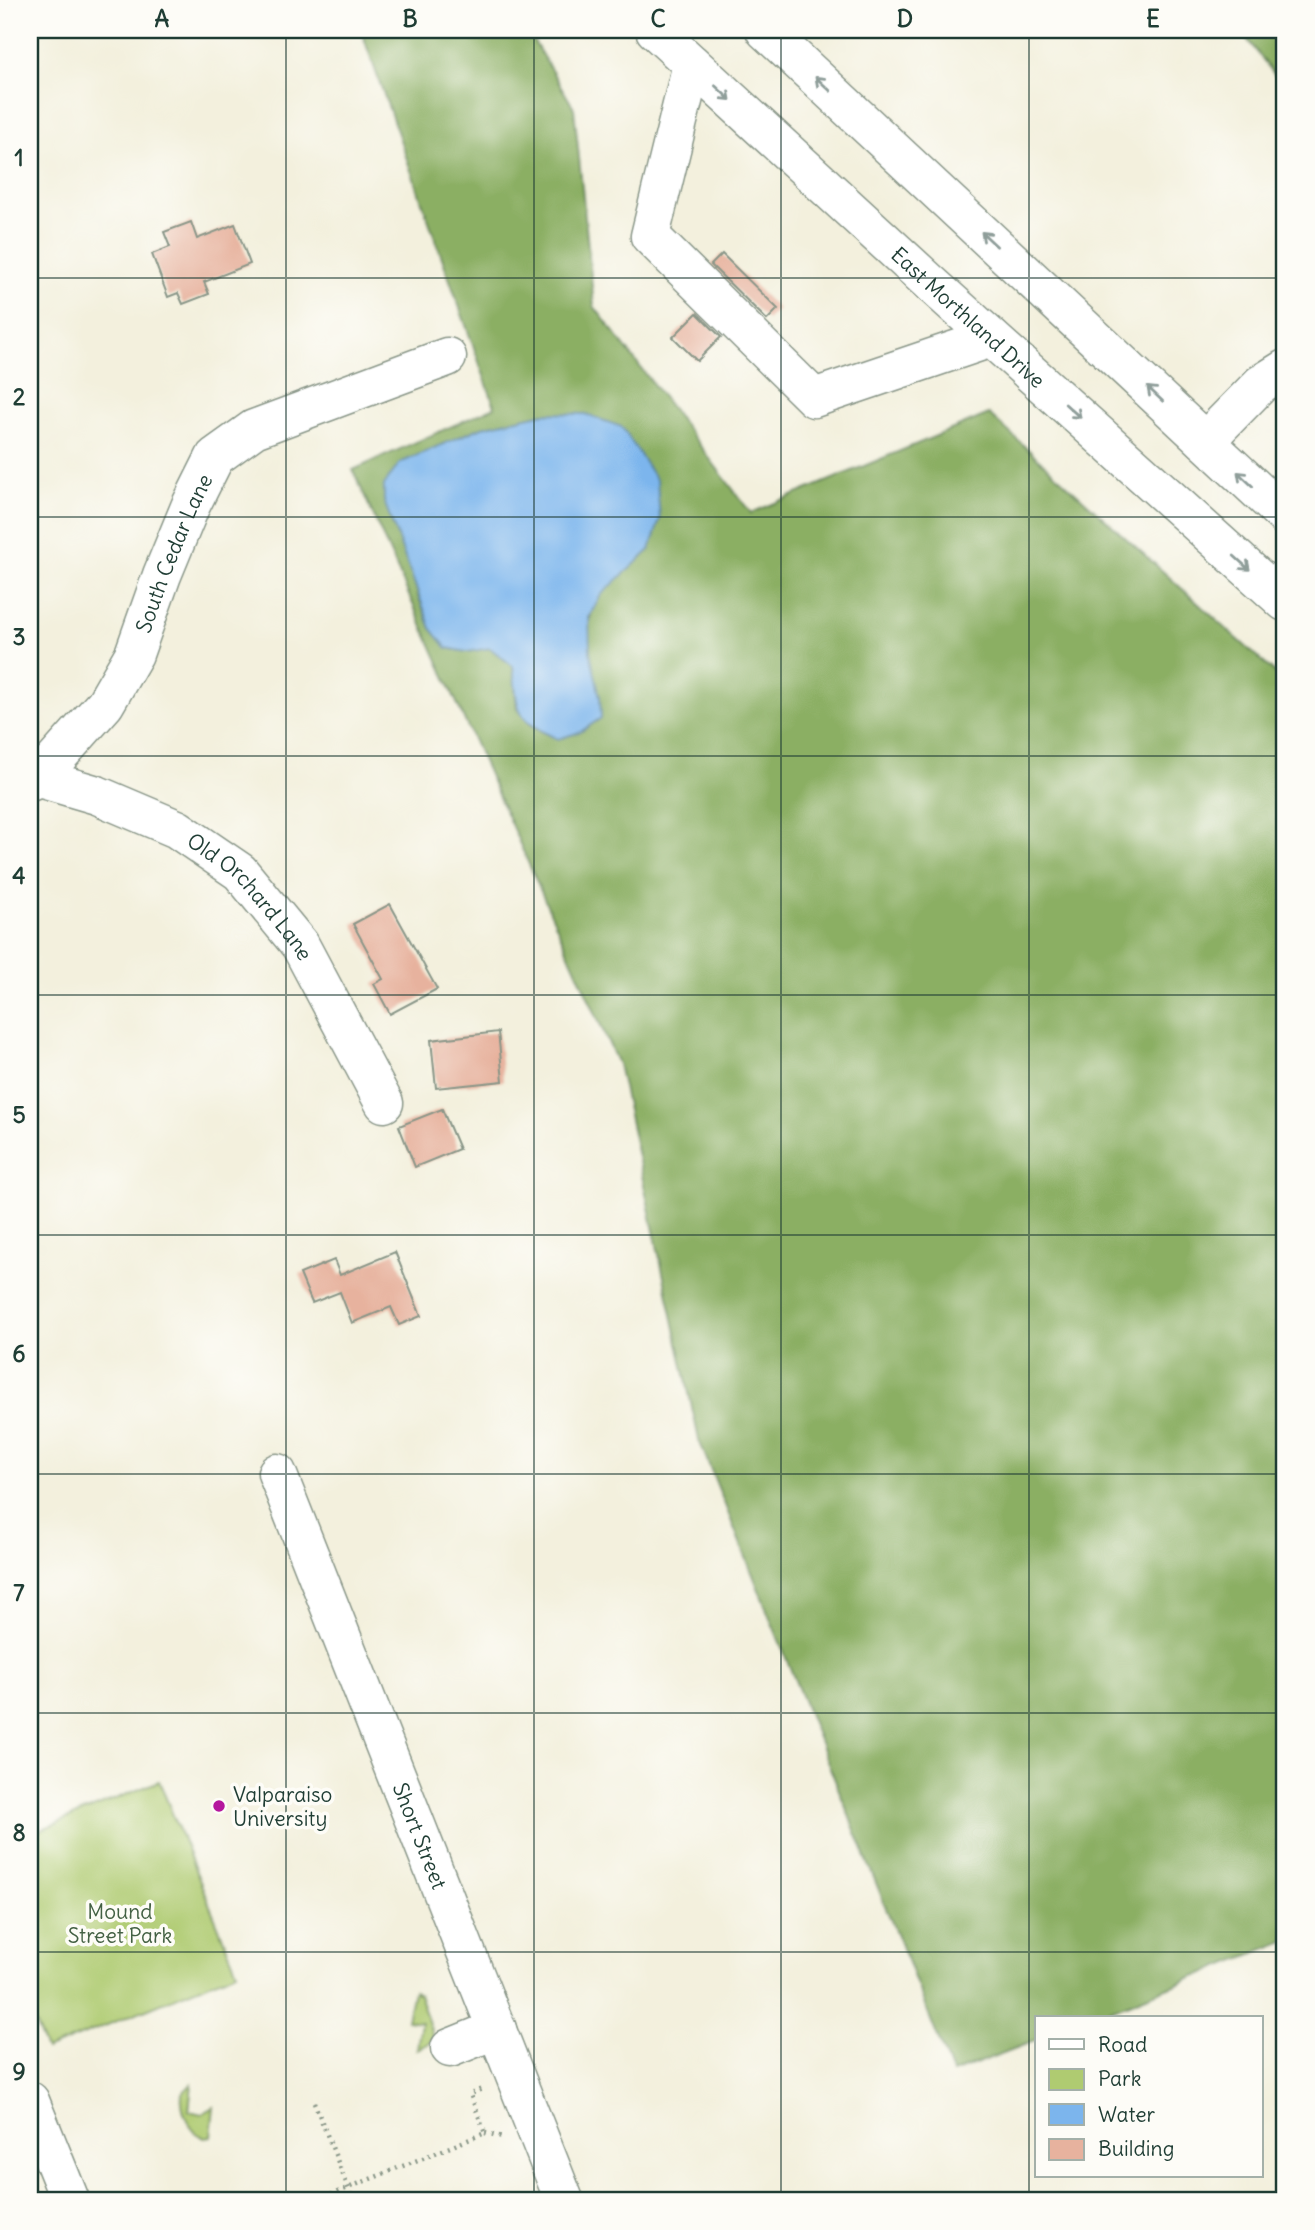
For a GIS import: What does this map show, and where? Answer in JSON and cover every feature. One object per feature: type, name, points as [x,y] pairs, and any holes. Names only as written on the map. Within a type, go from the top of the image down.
[{"type":"main road","name":"East Morthland Drive","points":[[655,30],[991,338],[1285,602]]},
{"type":"main road","points":[[765,30],[1285,516]]},
{"type":"main road","points":[[692,64],[650,236],[814,398],[991,338]]},
{"type":"main road","name":"South Cedar Lane","points":[[34,780],[105,704],[134,654],[162,575],[190,507],[215,457],[254,429],[447,358]]},
{"type":"main road","points":[[1205,441],[1261,384],[1285,369]]},
{"type":"main road","name":"Old Orchard Lane","points":[[34,780],[97,796],[177,829],[240,872],[300,945],[384,1103]]},
{"type":"main road","name":"Short Street","points":[[277,1473],[471,2039],[564,2200]]},
{"type":"main road","points":[[30,2101],[70,2200]]},
{"type":"path","points":[[471,2039],[482,2090],[470,2094],[485,2133]]},
{"type":"path","points":[[314,2102],[353,2200]]},
{"type":"path","points":[[318,2200],[485,2133],[504,2137]]},
{"type":"green space","points":[[361,30],[527,30],[574,108],[594,306],[751,513],[989,414],[1285,682],[1285,1941],[1096,2016],[1035,2016],[1035,2041],[952,2073],[699,1440],[618,1064],[353,470],[495,407]],"holes":[[[544,413],[650,550],[601,595],[589,624],[590,655],[601,718],[580,732],[558,739],[532,727],[517,709],[513,666],[490,648],[467,652],[447,648],[431,628],[418,596],[412,570],[390,519],[400,463],[482,427]]]},
{"type":"green space","points":[[1240,30],[1285,30],[1285,88]]},
{"type":"green space","name":"Mound Street Park","points":[[159,1781],[237,1972],[46,2050],[30,2011],[30,1834]]},
{"type":"green space","points":[[413,1991],[419,1994],[433,2036],[430,2043],[417,2049],[421,2022],[407,2020]]},
{"type":"green space","points":[[192,2084],[189,2111],[202,2114],[214,2107],[211,2136],[203,2137],[198,2134],[186,2118],[182,2093]]},
{"type":"water","points":[[544,413],[585,414],[622,427],[657,481],[660,519],[650,550],[601,595],[589,617],[590,652],[600,697],[601,718],[580,732],[558,739],[532,725],[520,712],[513,666],[490,648],[467,652],[447,648],[431,628],[384,501],[384,485],[400,463],[482,427]]},
{"type":"building","points":[[191,222],[197,239],[235,224],[250,264],[204,282],[209,294],[183,304],[178,293],[168,297],[152,254],[170,247],[164,232]]},
{"type":"building","points":[[722,254],[778,309],[767,320],[711,265]]},
{"type":"building","points":[[697,313],[721,337],[697,361],[673,337]]},
{"type":"building","points":[[390,904],[437,989],[390,1014],[374,984],[383,979],[353,924]]},
{"type":"building","points":[[498,1032],[503,1081],[436,1088],[431,1040]]},
{"type":"building","points":[[442,1109],[459,1149],[415,1167],[399,1126]]},
{"type":"building","points":[[395,1252],[421,1316],[399,1325],[391,1307],[352,1323],[340,1292],[312,1303],[300,1274],[334,1260],[340,1275]]},
{"type":"place","name":"Valparaiso University","points":[[219,1806]]}]
